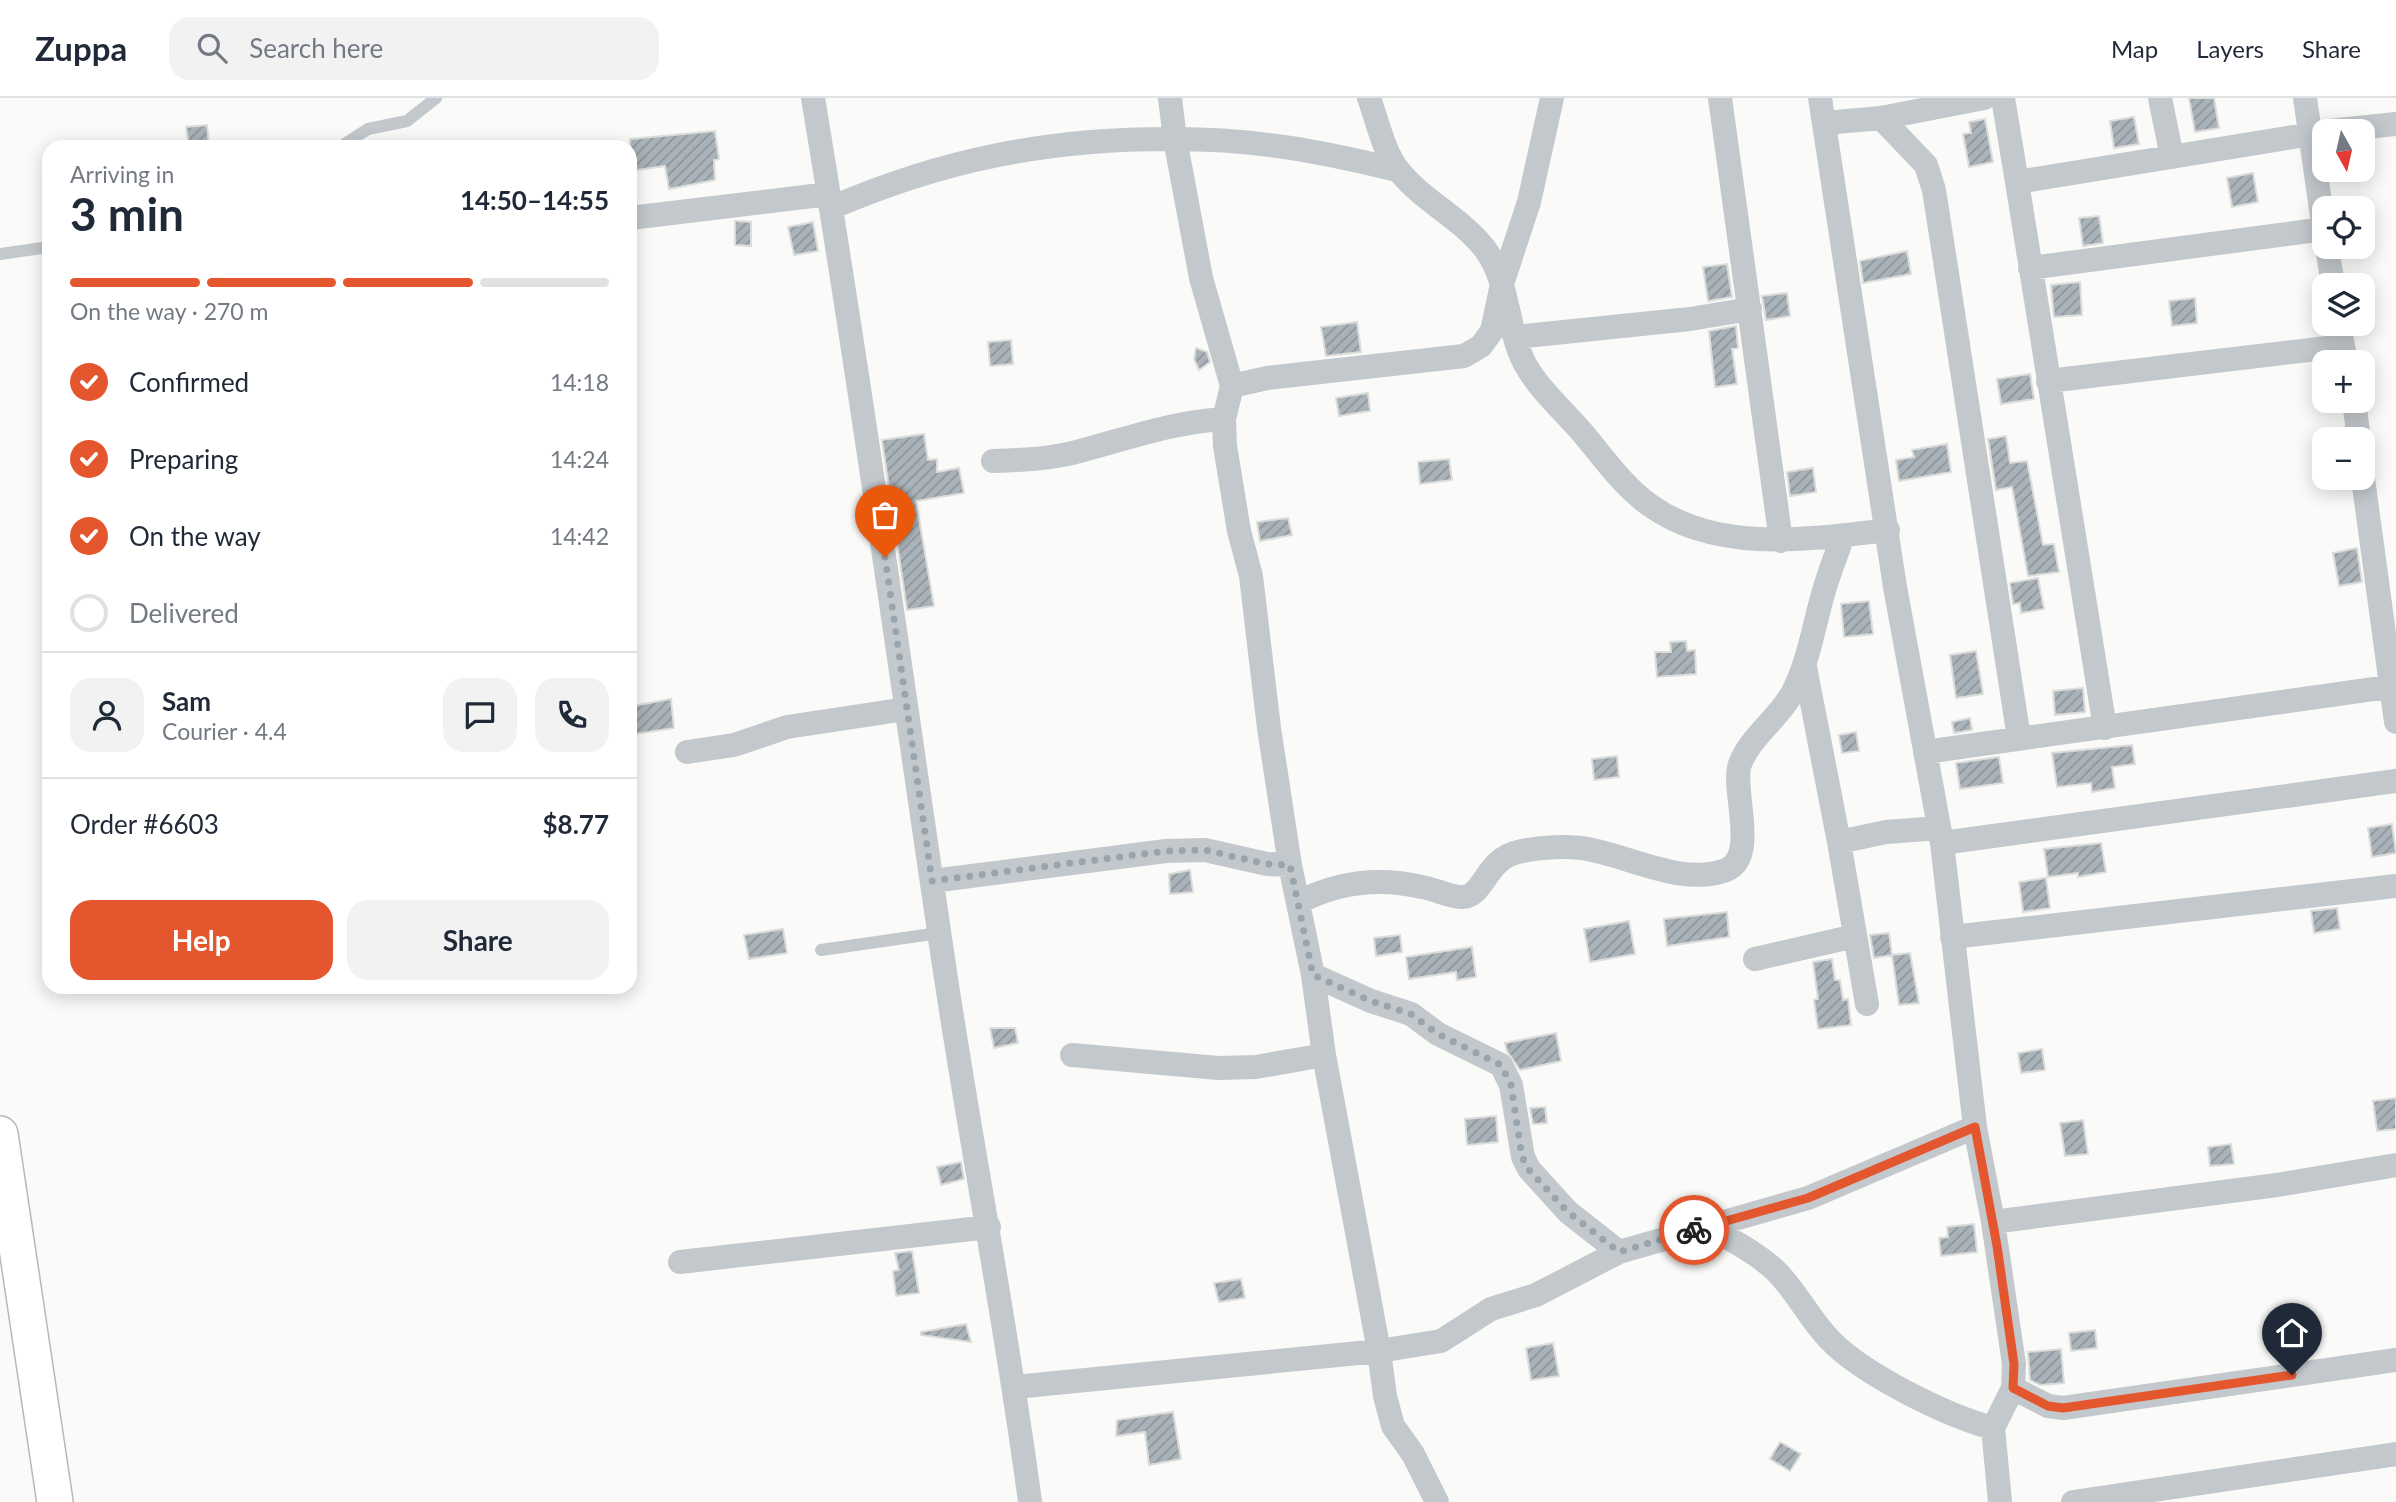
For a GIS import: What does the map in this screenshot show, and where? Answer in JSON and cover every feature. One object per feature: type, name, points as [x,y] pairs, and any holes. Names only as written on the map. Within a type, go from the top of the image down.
[{"type":"main road","points":[[0,1134],[55,1502]]},
{"type":"street","points":[[813,98],[871,456],[939,933],[1015,1387],[1030,1502]]},
{"type":"street","points":[[1170,98],[1201,278],[1232,386],[1224,419],[1225,446],[1261,639],[1269,729],[1290,865],[1313,975],[1324,1055],[1385,1396],[1393,1426],[1413,1454],[1437,1502]]},
{"type":"street","points":[[1369,98],[1397,170],[1485,250],[1502,284],[1517,342],[1538,383],[1632,491],[1653,508],[1713,531],[1751,539],[1781,541],[1888,530]]},
{"type":"street","points":[[1464,356],[1481,346],[1492,331],[1502,284],[1529,202],[1552,98]]},
{"type":"street","points":[[1720,98],[1781,541]]},
{"type":"street","points":[[1820,98],[1888,530],[1940,835],[1975,1127],[1993,1222],[2014,1364],[2013,1388],[1993,1428],[2000,1502]]},
{"type":"street","points":[[1825,123],[1881,118],[1983,98]]},
{"type":"street","points":[[2003,98],[2105,728]]},
{"type":"street","points":[[2160,98],[2172,157]]},
{"type":"street","points":[[2305,98],[2315,119]]},
{"type":"street","points":[[1881,118],[1926,165],[1934,190],[2019,738]]},
{"type":"street","points":[[2375,126],[2396,124]]},
{"type":"street","points":[[2017,182],[2312,134]]},
{"type":"street","points":[[637,217],[830,201],[929,170],[1001,153],[1087,141],[1238,139],[1313,149],[1397,170]]},
{"type":"street","points":[[2030,268],[2312,232]]},
{"type":"street","points":[[1232,386],[1267,377],[1464,356],[1517,342],[1690,320],[1750,309]]},
{"type":"street","points":[[2048,381],[2343,344]]},
{"type":"street","points":[[993,461],[1031,460],[1079,452],[1190,421],[1224,419]]},
{"type":"street","points":[[2365,490],[2396,722]]},
{"type":"street","points":[[1299,902],[1333,886],[1354,882],[1409,884],[1462,897],[1473,894],[1480,887],[1491,866],[1516,852],[1588,849],[1679,874],[1727,870],[1735,863],[1741,848],[1739,765],[1791,696],[1805,667],[1829,575],[1843,535]]},
{"type":"street","points":[[1805,667],[1867,1004]]},
{"type":"street","points":[[1925,752],[2393,687]]},
{"type":"street","points":[[687,752],[734,745],[787,727],[906,709]]},
{"type":"street","points":[[1839,842],[1886,832],[1940,835],[2396,780]]},
{"type":"street","points":[[932,881],[1166,851],[1205,850],[1266,864],[1290,865]]},
{"type":"street","points":[[1952,937],[2396,887]]},
{"type":"street","points":[[1755,959],[1854,936]]},
{"type":"street","points":[[1313,975],[1371,1001],[1411,1014],[1438,1034],[1501,1065],[1511,1085],[1522,1157],[1529,1170],[1568,1212],[1619,1252]]},
{"type":"street","points":[[1072,1055],[1218,1068],[1256,1067],[1324,1055]]},
{"type":"street","points":[[1015,1387],[1378,1351],[1441,1341],[1492,1309],[1536,1295],[1619,1252],[1808,1198],[1975,1127]]},
{"type":"street","points":[[1993,1222],[2277,1185],[2396,1165]]},
{"type":"street","points":[[680,1262],[989,1227]]},
{"type":"street","points":[[1709,1227],[1776,1271],[1828,1338],[1843,1352],[1877,1375],[1960,1419],[1993,1428]]},
{"type":"street","points":[[2013,1388],[2048,1406],[2063,1408],[2396,1360]]},
{"type":"street","points":[[2073,1502],[2396,1454]]},
{"type":"lane","points":[[351,140],[368,129],[407,121],[436,98]]},
{"type":"lane","points":[[0,254],[42,248]]},
{"type":"lane","points":[[821,950],[939,933]]},
{"type":"building","points":[[2189,98],[2214,98],[2219,128],[2195,132]]},
{"type":"building","points":[[2134,117],[2139,144],[2114,148],[2110,121]]},
{"type":"building","points":[[1985,119],[1993,162],[1969,167],[1963,134],[1971,133],[1969,122]]},
{"type":"building","points":[[207,125],[208,140],[188,140],[186,127]]},
{"type":"building","points":[[715,131],[719,159],[714,160],[715,180],[669,189],[665,166],[637,170],[637,140],[630,139]]},
{"type":"building","points":[[2253,173],[2258,202],[2232,207],[2227,178]]},
{"type":"building","points":[[2099,216],[2103,243],[2083,246],[2079,218]]},
{"type":"building","points":[[735,221],[751,222],[751,246],[735,245]]},
{"type":"building","points":[[813,222],[818,251],[794,255],[788,227]]},
{"type":"building","points":[[1907,251],[1911,274],[1863,283],[1860,261]]},
{"type":"building","points":[[1727,264],[1732,297],[1708,301],[1703,267]]},
{"type":"building","points":[[2080,282],[2082,315],[2054,317],[2051,285]]},
{"type":"building","points":[[1787,293],[1790,316],[1766,320],[1762,296]]},
{"type":"building","points":[[2195,298],[2197,323],[2172,326],[2169,301]]},
{"type":"building","points":[[1357,322],[1361,352],[1326,356],[1321,327]]},
{"type":"building","points":[[1736,326],[1738,348],[1732,349],[1737,384],[1715,387],[1709,331]]},
{"type":"building","points":[[1011,340],[1013,364],[990,366],[988,342]]},
{"type":"building","points":[[1196,348],[1207,352],[1210,362],[1199,370],[1194,359]]},
{"type":"building","points":[[2030,374],[2034,399],[2001,404],[1997,379]]},
{"type":"building","points":[[1368,393],[1370,411],[1339,416],[1336,398]]},
{"type":"building","points":[[924,434],[928,460],[937,459],[937,472],[959,468],[964,493],[916,501],[934,606],[907,610],[882,440]]},
{"type":"building","points":[[2006,436],[2010,463],[2027,461],[2043,545],[2054,544],[2059,572],[2028,576],[2012,487],[1996,490],[1988,439]]},
{"type":"building","points":[[1947,444],[1951,472],[1899,481],[1896,460],[1914,457],[1912,450]]},
{"type":"building","points":[[1449,459],[1452,480],[1420,484],[1418,462]]},
{"type":"building","points":[[1813,468],[1816,492],[1790,496],[1787,472]]},
{"type":"building","points":[[1288,518],[1292,535],[1260,541],[1257,522]]},
{"type":"building","points":[[2357,548],[2362,582],[2339,586],[2333,553]]},
{"type":"building","points":[[2038,578],[2044,609],[2021,613],[2020,603],[2013,604],[2010,583]]},
{"type":"building","points":[[1869,601],[1873,634],[1844,637],[1841,604]]},
{"type":"building","points":[[1686,641],[1687,651],[1695,650],[1696,674],[1657,677],[1655,652],[1671,652],[1670,642]]},
{"type":"building","points":[[1976,651],[1983,694],[1956,698],[1950,655]]},
{"type":"building","points":[[2083,688],[2085,712],[2055,715],[2053,691]]},
{"type":"building","points":[[671,699],[674,728],[637,734],[637,705]]},
{"type":"building","points":[[1970,718],[1972,730],[1954,733],[1952,722]]},
{"type":"building","points":[[1856,732],[1859,751],[1842,753],[1839,735]]},
{"type":"building","points":[[2132,745],[2135,764],[2112,767],[2115,788],[2092,792],[2091,783],[2057,787],[2052,753]]},
{"type":"building","points":[[1617,756],[1619,777],[1594,780],[1592,759]]},
{"type":"building","points":[[1999,757],[2003,783],[1960,789],[1956,763]]},
{"type":"building","points":[[2392,824],[2396,853],[2372,857],[2368,828]]},
{"type":"building","points":[[2101,843],[2106,872],[2078,877],[2078,873],[2048,877],[2044,849]]},
{"type":"building","points":[[1190,870],[1193,892],[1170,894],[1169,874]]},
{"type":"building","points":[[2046,878],[2050,908],[2023,912],[2019,882]]},
{"type":"building","points":[[2337,908],[2340,929],[2314,933],[2311,911]]},
{"type":"building","points":[[1727,912],[1729,937],[1667,946],[1664,919]]},
{"type":"building","points":[[1629,921],[1635,954],[1590,962],[1584,929]]},
{"type":"building","points":[[783,929],[787,953],[749,959],[744,935]]},
{"type":"building","points":[[1889,933],[1892,955],[1874,958],[1870,935]]},
{"type":"building","points":[[1400,935],[1402,952],[1376,956],[1374,938]]},
{"type":"building","points":[[1472,947],[1476,977],[1457,980],[1456,972],[1409,979],[1406,957]]},
{"type":"building","points":[[1910,953],[1919,1003],[1899,1005],[1892,955]]},
{"type":"building","points":[[1832,959],[1835,980],[1840,980],[1843,1000],[1848,999],[1851,1025],[1818,1029],[1814,1000],[1818,999],[1813,962]]},
{"type":"building","points":[[990,1028],[1015,1028],[1018,1043],[994,1048]]},
{"type":"building","points":[[1556,1033],[1561,1061],[1520,1070],[1507,1051],[1505,1043]]},
{"type":"building","points":[[2042,1049],[2045,1070],[2021,1073],[2018,1053]]},
{"type":"building","points":[[2396,1098],[2396,1129],[2377,1131],[2373,1101]]},
{"type":"building","points":[[1545,1107],[1547,1123],[1533,1124],[1530,1108]]},
{"type":"building","points":[[1496,1116],[1498,1142],[1467,1145],[1465,1119]]},
{"type":"building","points":[[2083,1120],[2088,1154],[2065,1156],[2060,1123]]},
{"type":"building","points":[[2231,1144],[2234,1164],[2210,1166],[2208,1147]]},
{"type":"building","points":[[961,1162],[964,1179],[941,1185],[937,1167]]},
{"type":"building","points":[[1974,1224],[1977,1252],[1941,1256],[1939,1238],[1948,1237],[1947,1227]]},
{"type":"building","points":[[912,1251],[919,1293],[896,1296],[893,1271],[899,1270],[895,1253]]},
{"type":"building","points":[[1241,1279],[1245,1298],[1219,1302],[1214,1283]]},
{"type":"building","points":[[966,1324],[971,1342],[921,1335],[921,1332]]},
{"type":"building","points":[[2095,1330],[2097,1348],[2071,1351],[2069,1333]]},
{"type":"building","points":[[1553,1343],[1559,1376],[1531,1380],[1526,1348]]},
{"type":"building","points":[[2061,1349],[2064,1383],[2040,1385],[2030,1380],[2028,1352]]},
{"type":"building","points":[[1173,1412],[1181,1459],[1149,1465],[1145,1432],[1116,1436],[1117,1420]]},
{"type":"building","points":[[1780,1442],[1801,1454],[1790,1471],[1770,1459]]},
{"type":"way so far","points":[[885,557],[932,881],[1166,851],[1205,850],[1266,864],[1290,865],[1313,975],[1371,1001],[1411,1014],[1438,1034],[1501,1065],[1511,1085],[1522,1157],[1529,1170],[1568,1212],[1619,1252],[1694,1230]]},
{"type":"route","points":[[1694,1230],[1808,1198],[1975,1127],[1997,1246],[2014,1364],[2013,1388],[2048,1406],[2063,1408],[2292,1375]]}]
